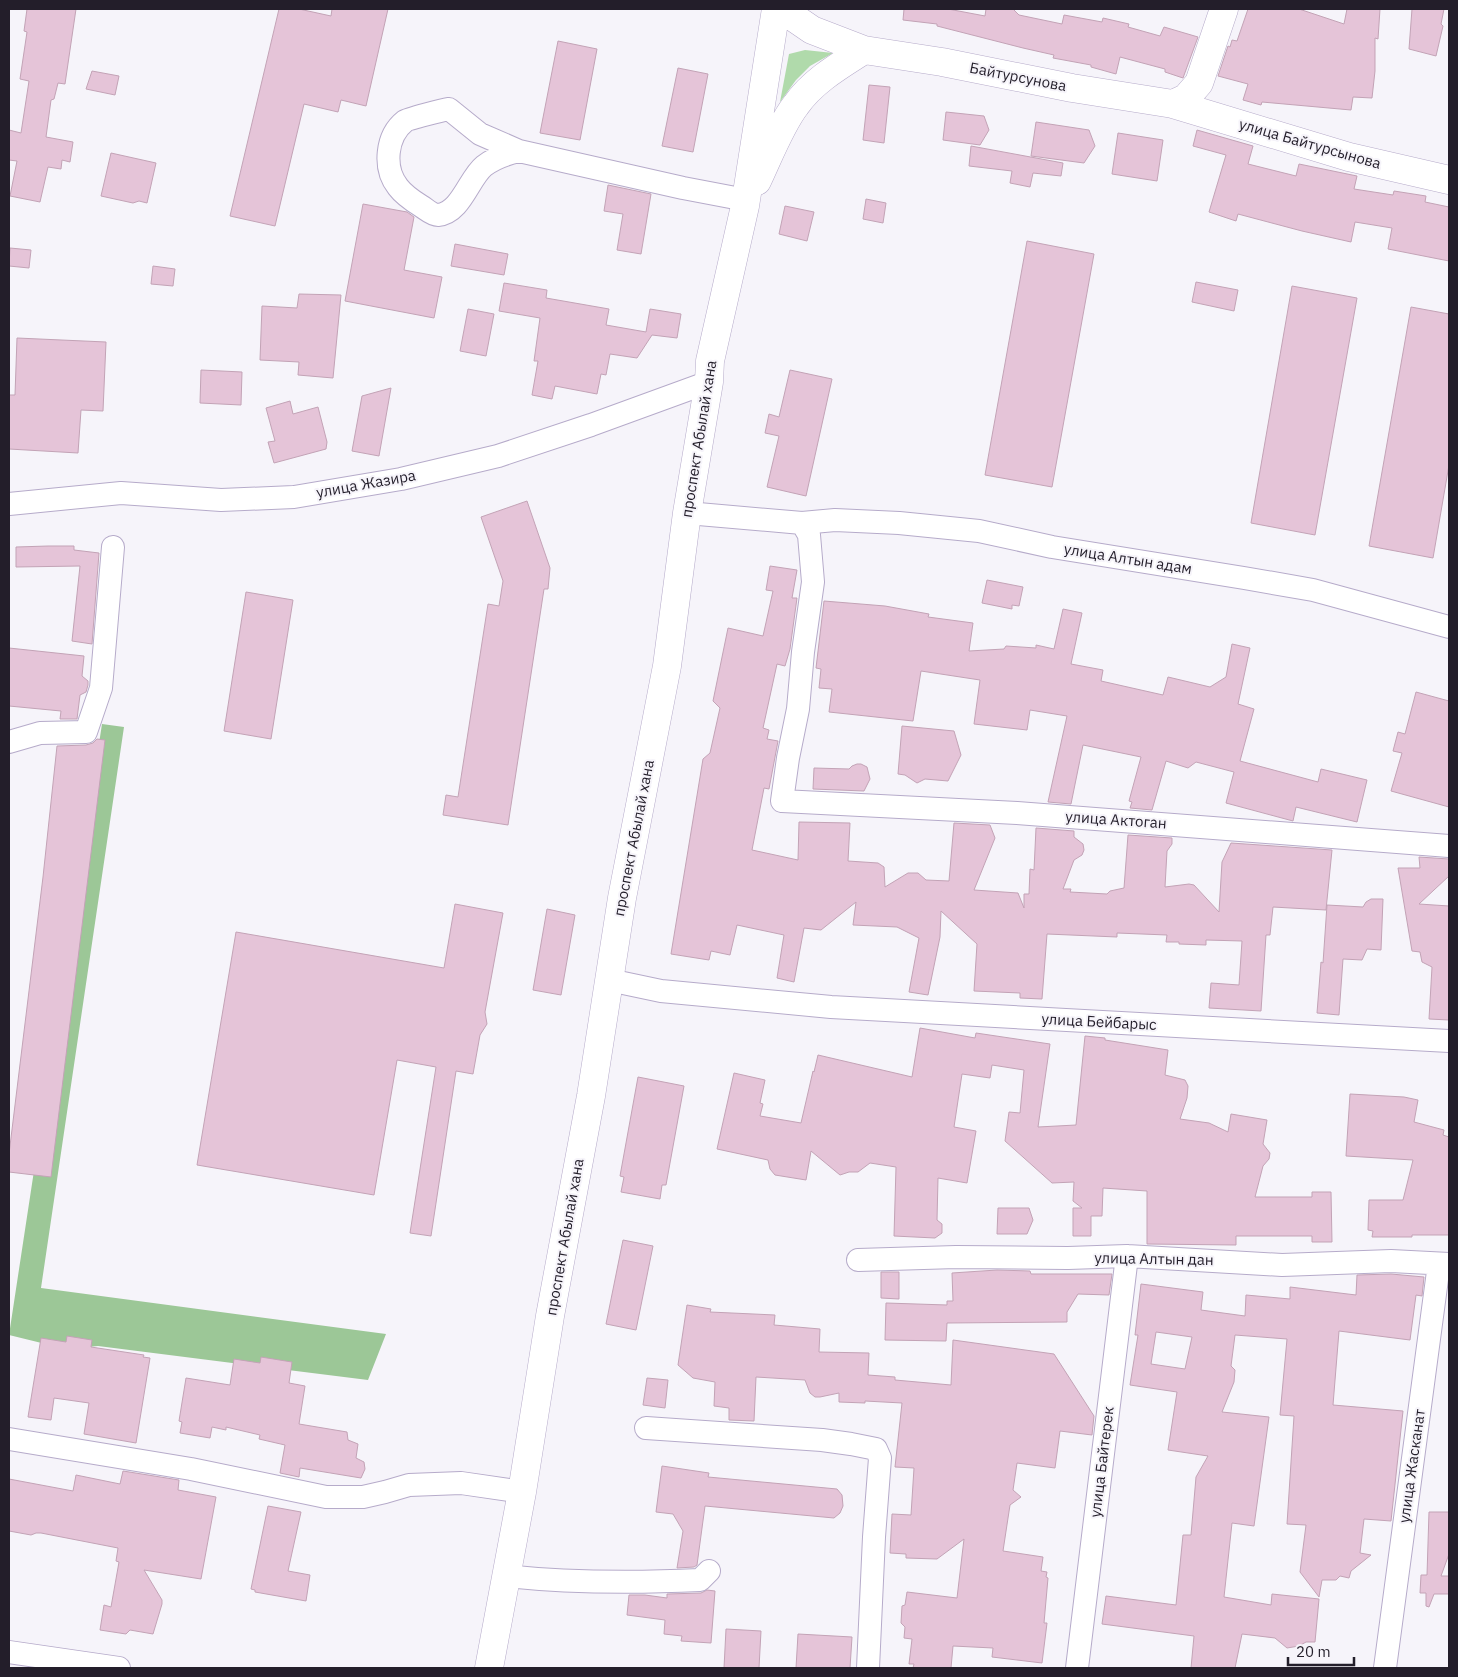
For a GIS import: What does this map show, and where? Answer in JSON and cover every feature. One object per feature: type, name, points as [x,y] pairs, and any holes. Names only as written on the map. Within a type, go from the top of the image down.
[{"type":"main road","name":"проспект Абылай хана","points":[[489,1668],[522,1492],[550,1316],[591,1096],[622,898],[667,666],[687,513],[709,382],[710,361],[745,203],[776,9]]},
{"type":"main road","name":"Байтурсунова","points":[[788,9],[793,17],[812,30],[864,50],[942,62],[1072,88],[1173,104]]},
{"type":"main road","points":[[1173,104],[1186,98],[1199,84],[1224,9]]},
{"type":"main road","points":[[745,203],[795,106],[827,74],[864,50]]},
{"type":"main road","points":[[1205,67],[1212,100],[1222,118]]},
{"type":"main road","name":"улица Байтурсынова","points":[[1173,104],[1349,157],[1449,180]]},
{"type":"street","points":[[519,151],[505,154],[482,167],[459,201],[439,215],[412,201],[397,187],[390,172],[388,156],[394,133],[406,120],[449,109],[480,134],[519,151],[745,203]]},
{"type":"street","name":"улица Жазира","points":[[9,504],[120,493],[221,500],[294,497],[391,481],[498,456],[591,425],[709,382]]},
{"type":"street","name":"улица Алтын адам","points":[[687,513],[802,523],[834,520],[899,523],[979,531],[1052,547],[1313,590],[1449,627]]},
{"type":"street","name":"улица Актоган","points":[[802,523],[809,535],[812,582],[802,652],[798,709],[782,800],[1046,815],[1449,846]]},
{"type":"street","points":[[9,742],[40,732],[86,732],[101,688],[112,548]]},
{"type":"street","name":"улица Бейбарыс","points":[[609,980],[661,991],[840,1007],[1449,1041]]},
{"type":"street","name":"улица Алтын дан","points":[[858,1260],[1126,1256],[1282,1265],[1391,1261],[1444,1264]]},
{"type":"street","name":"улица Байтерек","points":[[1077,1668],[1126,1256]]},
{"type":"street","name":"улица Жасканат","points":[[1385,1668],[1444,1264]]},
{"type":"street","points":[[646,1428],[822,1440],[876,1449],[880,1458],[868,1668]]},
{"type":"street","points":[[9,1439],[191,1469],[326,1497],[363,1497],[409,1485],[461,1483],[522,1492]]},
{"type":"street","points":[[506,1576],[584,1582],[665,1581],[700,1580],[709,1571]]},
{"type":"street","points":[[9,1652],[119,1668]]},
{"type":"green space","points":[[805,50],[833,53],[810,66],[796,80],[780,102],[789,54]]},
{"type":"green space","points":[[102,724],[124,727],[41,1288],[386,1334],[368,1380],[98,1346],[66,1349],[9,1335]]},
{"type":"building","points":[[27,9],[76,9],[65,84],[58,83],[54,99],[51,100],[46,137],[73,142],[70,162],[62,160],[61,169],[48,167],[40,202],[10,196],[17,161],[9,160],[9,130],[21,133],[29,81],[20,79],[27,32],[24,31]]},
{"type":"building","points":[[279,9],[299,9],[331,16],[332,9],[388,9],[366,106],[341,100],[338,112],[304,104],[275,226],[230,216]]},
{"type":"building","points":[[904,9],[948,9],[985,16],[986,9],[1013,9],[1019,15],[1062,24],[1064,15],[1102,22],[1103,18],[1129,24],[1128,27],[1160,36],[1164,27],[1198,37],[1183,78],[1165,72],[1165,69],[1120,57],[1116,74],[1091,67],[1091,65],[1053,58],[1054,55],[937,26],[937,24],[903,20]]},
{"type":"building","points":[[1248,9],[1299,9],[1344,24],[1347,9],[1380,9],[1378,39],[1375,38],[1375,71],[1372,98],[1353,97],[1351,110],[1262,102],[1261,105],[1243,100],[1248,84],[1218,76],[1228,46],[1230,47],[1232,40],[1237,41]]},
{"type":"building","points":[[1412,9],[1444,9],[1441,24],[1443,26],[1436,56],[1409,49]]},
{"type":"building","points":[[558,41],[597,49],[580,140],[540,133]]},
{"type":"building","points":[[678,68],[708,74],[693,152],[662,146]]},
{"type":"building","points":[[92,71],[119,76],[115,95],[86,89]]},
{"type":"building","points":[[869,85],[890,87],[884,143],[863,140]]},
{"type":"building","points":[[946,112],[984,116],[989,130],[980,145],[943,140]]},
{"type":"building","points":[[1036,122],[1089,130],[1095,146],[1084,163],[1031,156]]},
{"type":"building","points":[[1197,130],[1253,146],[1248,164],[1296,176],[1299,164],[1357,176],[1354,189],[1393,195],[1394,191],[1426,196],[1425,202],[1449,207],[1449,261],[1388,249],[1392,228],[1355,222],[1351,242],[1238,214],[1236,221],[1209,212],[1226,155],[1193,146]]},
{"type":"building","points":[[1118,133],[1163,140],[1157,181],[1112,174]]},
{"type":"building","points":[[971,146],[1063,163],[1061,176],[1033,173],[1030,187],[1010,183],[1012,171],[969,166]]},
{"type":"building","points":[[111,153],[156,163],[147,203],[139,201],[133,203],[101,196]]},
{"type":"building","points":[[608,185],[651,194],[641,254],[617,250],[623,214],[604,211]]},
{"type":"building","points":[[866,199],[886,203],[883,223],[863,219]]},
{"type":"building","points":[[363,204],[407,212],[414,217],[404,270],[442,277],[434,318],[345,301]]},
{"type":"building","points":[[785,206],[814,212],[807,241],[779,234]]},
{"type":"building","points":[[1027,241],[1094,254],[1052,487],[985,475]]},
{"type":"building","points":[[455,244],[508,254],[504,275],[451,266]]},
{"type":"building","points":[[10,248],[31,250],[29,268],[9,266]]},
{"type":"building","points":[[153,266],[175,269],[173,286],[151,284]]},
{"type":"building","points":[[1196,282],[1238,290],[1234,311],[1192,302]]},
{"type":"building","points":[[504,283],[547,290],[546,298],[609,309],[606,325],[646,332],[650,309],[681,314],[677,338],[652,335],[637,358],[610,354],[606,375],[601,374],[597,394],[555,386],[552,399],[532,395],[538,361],[534,361],[540,318],[499,311]]},
{"type":"building","points":[[1292,286],[1357,298],[1315,535],[1251,523]]},
{"type":"building","points":[[299,294],[341,295],[333,378],[298,375],[299,362],[260,360],[262,306],[297,308]]},
{"type":"building","points":[[1411,307],[1449,314],[1449,465],[1433,558],[1369,546]]},
{"type":"building","points":[[468,309],[494,314],[486,356],[460,351]]},
{"type":"building","points":[[17,338],[106,342],[103,411],[81,410],[78,453],[9,449],[9,395],[15,395]]},
{"type":"building","points":[[201,370],[242,372],[241,405],[200,403]]},
{"type":"building","points":[[790,370],[832,379],[806,496],[767,487],[779,436],[765,433],[769,414],[779,417]]},
{"type":"building","points":[[391,388],[379,456],[352,451],[362,396]]},
{"type":"building","points":[[290,401],[293,414],[318,407],[327,442],[326,449],[274,463],[268,442],[275,441],[266,408]]},
{"type":"building","points":[[527,501],[550,568],[548,589],[544,589],[508,825],[443,815],[446,795],[458,797],[488,604],[499,606],[503,581],[481,517]]},
{"type":"building","points":[[74,546],[74,550],[99,553],[92,644],[72,641],[80,566],[16,567],[16,547]]},
{"type":"building","points":[[770,566],[797,570],[792,598],[797,598],[790,649],[785,666],[777,664],[763,728],[769,730],[767,739],[778,741],[769,789],[764,788],[752,850],[798,860],[799,822],[850,823],[848,861],[878,863],[884,867],[885,887],[908,873],[918,873],[926,880],[949,881],[954,823],[990,825],[995,838],[974,890],[1018,893],[1024,908],[1024,894],[1029,894],[1030,869],[1034,870],[1036,828],[1074,831],[1074,837],[1083,844],[1084,850],[1082,855],[1074,860],[1063,889],[1071,889],[1070,892],[1107,894],[1110,891],[1124,888],[1128,835],[1172,838],[1172,844],[1167,851],[1165,887],[1194,885],[1219,912],[1222,862],[1231,843],[1332,850],[1326,910],[1273,907],[1270,935],[1266,935],[1261,1011],[1209,1008],[1211,983],[1239,985],[1242,941],[1206,940],[1206,945],[1179,944],[1179,942],[1166,942],[1167,935],[1117,933],[1117,937],[1047,934],[1042,999],[1020,998],[1020,993],[974,991],[977,944],[941,911],[940,937],[928,995],[909,992],[919,938],[897,927],[853,925],[856,902],[821,930],[804,928],[794,982],[777,978],[784,935],[737,925],[730,955],[711,951],[709,960],[671,954],[703,759],[710,753],[720,708],[713,701],[728,628],[763,636],[773,591],[766,590]]},
{"type":"building","points":[[987,580],[1023,587],[1019,606],[1012,605],[1012,609],[982,603]]},
{"type":"building","points":[[246,592],[293,600],[271,739],[224,731]]},
{"type":"building","points":[[824,601],[885,606],[929,614],[928,617],[973,623],[969,651],[1004,649],[1006,646],[1036,648],[1036,645],[1054,649],[1063,609],[1082,613],[1071,664],[1103,670],[1101,681],[1163,695],[1168,677],[1210,687],[1226,677],[1232,644],[1250,648],[1238,704],[1254,709],[1240,761],[1318,782],[1321,769],[1367,780],[1357,822],[1296,807],[1293,821],[1226,803],[1234,772],[1196,762],[1188,768],[1166,761],[1152,810],[1130,808],[1132,802],[1129,801],[1141,757],[1083,745],[1071,804],[1048,802],[1067,716],[1030,710],[1027,730],[974,724],[980,680],[921,671],[913,721],[829,712],[832,689],[819,688],[821,669],[816,668]]},
{"type":"building","points":[[9,648],[84,656],[82,676],[88,681],[88,685],[86,692],[80,695],[77,719],[60,719],[61,711],[9,706]]},
{"type":"building","points":[[1416,692],[1449,701],[1449,807],[1391,791],[1402,753],[1393,751],[1398,732],[1405,734]]},
{"type":"building","points":[[902,726],[954,731],[961,755],[948,781],[925,779],[917,783],[905,775],[898,774]]},
{"type":"building","points":[[97,739],[105,740],[51,1177],[9,1172],[9,1154],[57,746],[86,745],[93,743]]},
{"type":"building","points":[[857,764],[867,767],[870,779],[864,791],[813,789],[814,768],[849,769]]},
{"type":"building","points":[[1419,857],[1449,859],[1449,876],[1419,904],[1449,906],[1449,1020],[1429,1019],[1432,967],[1422,962],[1420,952],[1412,951],[1398,868],[1420,868]]},
{"type":"building","points":[[1371,899],[1383,899],[1381,950],[1367,949],[1362,960],[1343,959],[1339,1015],[1317,1013],[1327,905],[1363,907]]},
{"type":"building","points":[[455,904],[503,913],[485,1012],[487,1024],[480,1035],[473,1074],[456,1071],[431,1236],[410,1233],[436,1067],[397,1060],[374,1195],[197,1165],[236,932],[444,968]]},
{"type":"building","points":[[547,909],[575,915],[561,995],[533,990]]},
{"type":"building","points":[[920,1028],[975,1038],[976,1033],[1050,1044],[1038,1127],[1076,1125],[1085,1036],[1168,1050],[1165,1075],[1185,1080],[1188,1086],[1187,1098],[1180,1119],[1209,1123],[1228,1132],[1231,1114],[1267,1120],[1263,1144],[1270,1153],[1269,1159],[1263,1166],[1255,1197],[1312,1197],[1312,1192],[1331,1192],[1332,1242],[1312,1242],[1312,1236],[1236,1236],[1236,1245],[1147,1244],[1147,1191],[1103,1188],[1102,1216],[1091,1216],[1091,1236],[1073,1236],[1073,1208],[1082,1208],[1073,1201],[1074,1182],[1052,1183],[1005,1141],[1009,1112],[1020,1113],[1024,1070],[992,1065],[990,1078],[962,1074],[954,1127],[976,1131],[967,1183],[938,1178],[937,1220],[942,1224],[942,1233],[935,1238],[894,1236],[896,1167],[870,1163],[858,1172],[840,1175],[811,1151],[806,1180],[775,1175],[770,1169],[768,1160],[717,1149],[734,1073],[765,1080],[760,1103],[763,1104],[760,1116],[801,1123],[818,1055],[912,1077]]},
{"type":"building","points":[[638,1077],[684,1086],[666,1185],[662,1185],[660,1199],[621,1192],[624,1177],[620,1176]]},
{"type":"building","points":[[1350,1094],[1404,1097],[1418,1100],[1414,1122],[1444,1130],[1443,1135],[1449,1137],[1449,1235],[1372,1237],[1373,1231],[1368,1230],[1369,1200],[1403,1200],[1413,1160],[1346,1156]]},
{"type":"building","points":[[998,1208],[1029,1208],[1033,1220],[1027,1234],[997,1234]]},
{"type":"building","points":[[623,1240],[653,1246],[636,1330],[606,1324]]},
{"type":"building","points":[[997,1270],[1030,1271],[1031,1274],[1112,1274],[1109,1295],[1078,1294],[1067,1312],[1067,1322],[947,1323],[946,1341],[885,1340],[886,1303],[947,1305],[947,1301],[953,1301],[952,1273]]},
{"type":"building","points":[[881,1272],[899,1272],[899,1299],[881,1298]]},
{"type":"building","points":[[1391,1274],[1424,1277],[1422,1296],[1416,1295],[1410,1340],[1339,1331],[1333,1405],[1403,1411],[1391,1521],[1364,1519],[1360,1553],[1371,1555],[1351,1571],[1349,1578],[1340,1576],[1336,1580],[1322,1580],[1319,1597],[1300,1572],[1306,1525],[1287,1524],[1294,1416],[1280,1415],[1287,1339],[1235,1335],[1231,1366],[1235,1370],[1234,1382],[1222,1412],[1269,1417],[1254,1526],[1232,1523],[1224,1597],[1271,1605],[1272,1594],[1319,1599],[1315,1642],[1306,1642],[1299,1646],[1287,1648],[1275,1638],[1242,1634],[1235,1668],[1191,1668],[1194,1636],[1102,1624],[1106,1596],[1176,1605],[1183,1535],[1191,1535],[1196,1477],[1208,1456],[1168,1450],[1177,1392],[1130,1385],[1138,1335],[1135,1335],[1141,1284],[1203,1292],[1201,1310],[1245,1316],[1246,1295],[1290,1299],[1290,1287],[1356,1295],[1357,1275]],"holes":[[[1156,1332],[1192,1337],[1185,1369],[1151,1364]]]},
{"type":"building","points":[[687,1305],[711,1309],[710,1312],[775,1315],[774,1325],[820,1329],[819,1352],[869,1353],[868,1375],[895,1377],[895,1380],[951,1385],[953,1340],[1054,1354],[1094,1416],[1092,1435],[1060,1431],[1055,1468],[1017,1463],[1013,1490],[1021,1497],[1010,1505],[1003,1551],[1043,1557],[1041,1571],[1047,1572],[1046,1577],[1048,1578],[1044,1623],[1047,1623],[1042,1663],[992,1657],[993,1648],[953,1646],[951,1668],[913,1668],[914,1664],[909,1664],[912,1639],[904,1638],[905,1627],[901,1623],[902,1606],[905,1605],[907,1592],[957,1598],[964,1539],[937,1559],[906,1558],[906,1554],[890,1553],[892,1514],[911,1515],[914,1468],[895,1467],[902,1403],[839,1402],[839,1393],[815,1397],[810,1393],[805,1380],[756,1377],[754,1421],[729,1420],[729,1408],[714,1406],[715,1382],[693,1378],[678,1365]]},
{"type":"building","points":[[67,1336],[92,1340],[91,1347],[144,1355],[143,1357],[150,1358],[136,1443],[84,1434],[89,1403],[54,1398],[51,1420],[28,1417],[41,1338],[66,1342]]},
{"type":"building","points":[[261,1357],[292,1362],[289,1383],[305,1386],[299,1424],[347,1432],[348,1440],[358,1444],[356,1458],[364,1462],[365,1469],[361,1478],[300,1468],[299,1477],[280,1473],[285,1445],[259,1439],[260,1435],[226,1427],[226,1430],[212,1427],[210,1438],[180,1433],[182,1422],[179,1421],[186,1378],[230,1385],[234,1359],[260,1363]]},
{"type":"building","points":[[647,1378],[668,1380],[665,1408],[643,1405]]},
{"type":"building","points":[[662,1466],[709,1473],[708,1477],[837,1489],[842,1495],[843,1506],[840,1513],[834,1518],[705,1506],[697,1565],[694,1567],[677,1568],[683,1531],[673,1514],[656,1512]]},
{"type":"building","points":[[123,1471],[179,1480],[178,1490],[216,1497],[201,1579],[144,1570],[162,1600],[153,1634],[130,1630],[126,1634],[100,1630],[104,1605],[111,1607],[119,1562],[116,1561],[118,1548],[41,1533],[31,1535],[9,1531],[9,1479],[73,1491],[76,1475],[120,1484]]},
{"type":"building","points":[[268,1506],[301,1512],[288,1571],[310,1575],[306,1601],[255,1592],[255,1590],[251,1589]]},
{"type":"building","points":[[1429,1512],[1449,1512],[1449,1554],[1441,1576],[1449,1576],[1449,1594],[1434,1594],[1429,1607],[1426,1606],[1426,1593],[1420,1593],[1421,1575],[1427,1575]]},
{"type":"building","points":[[707,1590],[715,1591],[711,1643],[681,1641],[682,1636],[664,1634],[665,1620],[627,1615],[629,1595],[667,1598],[667,1594],[701,1593]]},
{"type":"building","points":[[726,1629],[761,1631],[759,1668],[724,1668]]},
{"type":"building","points":[[798,1634],[852,1637],[850,1668],[796,1668]]}]
